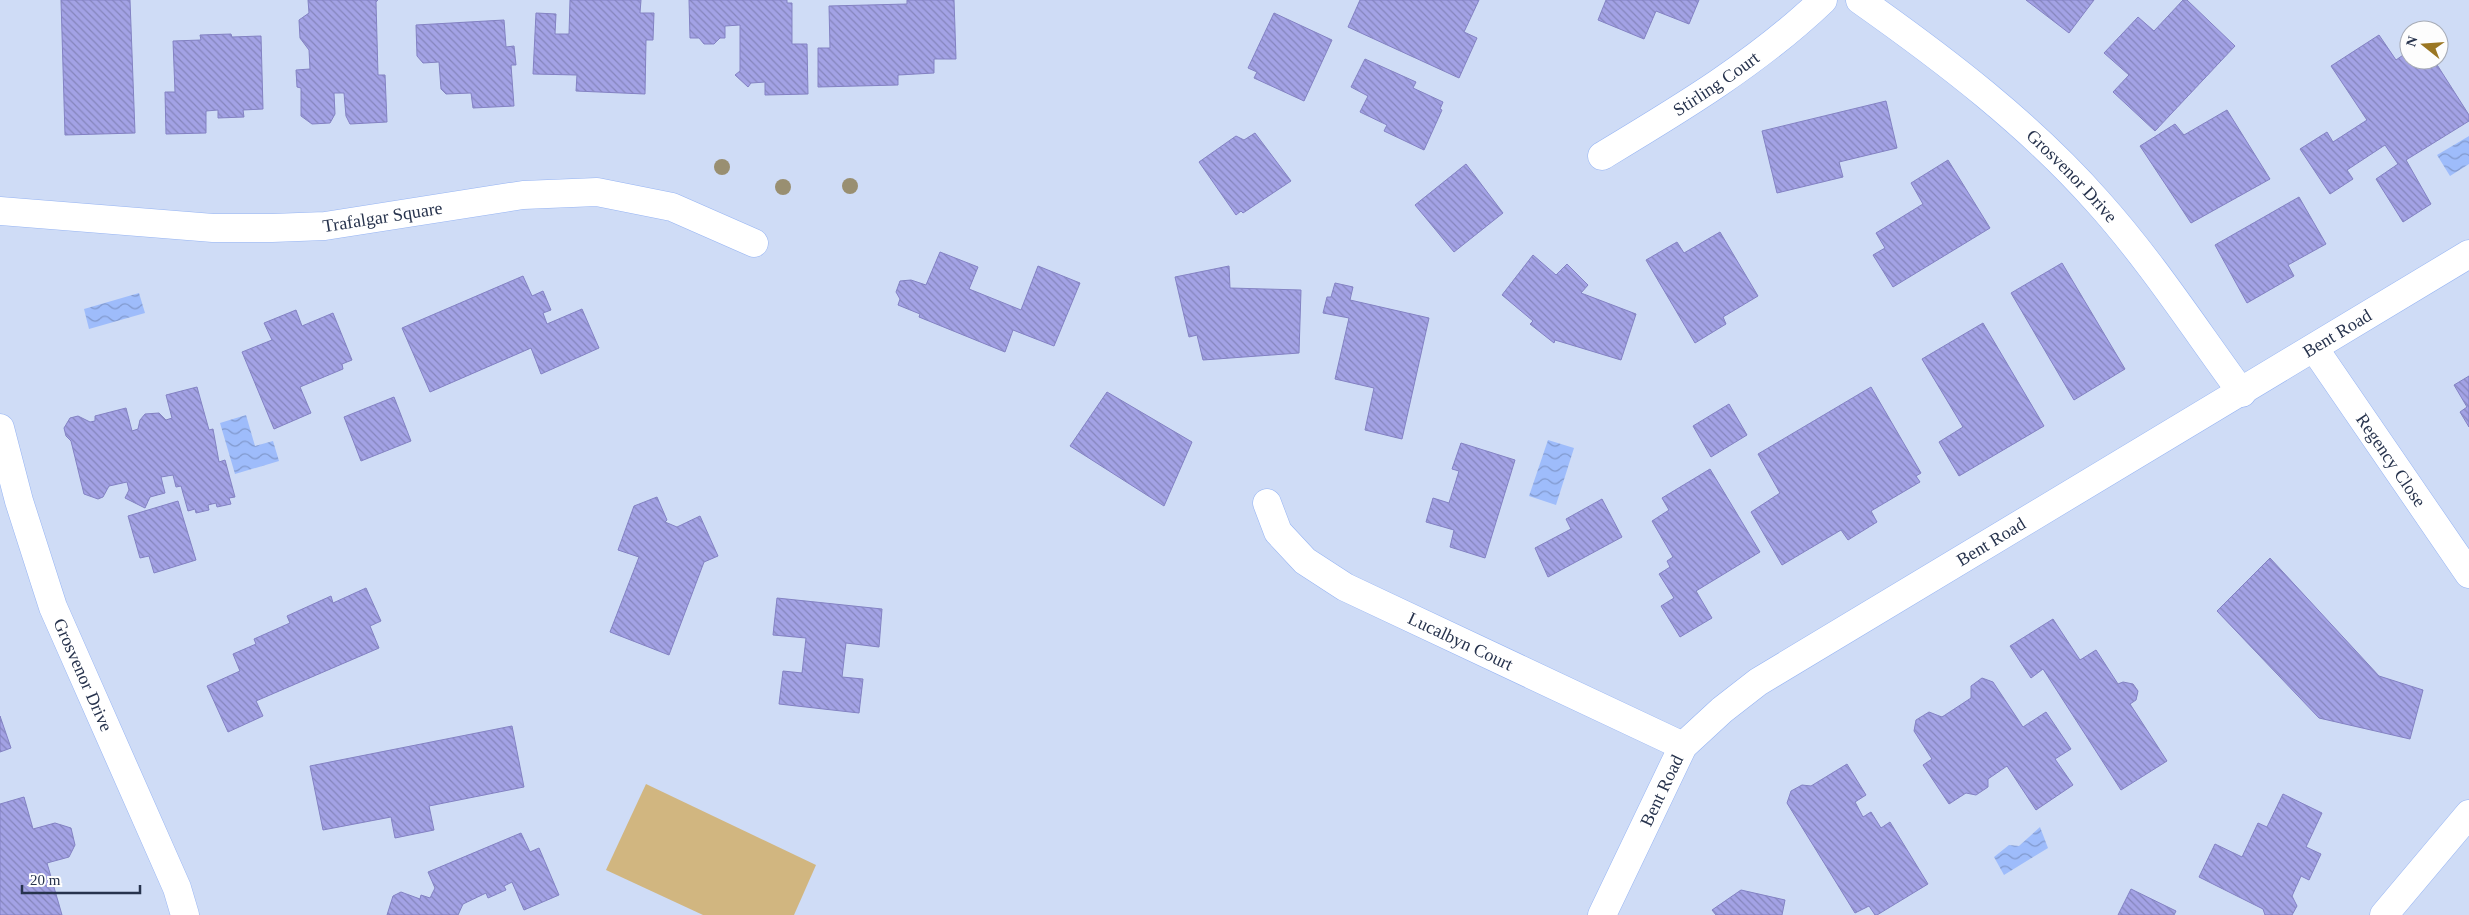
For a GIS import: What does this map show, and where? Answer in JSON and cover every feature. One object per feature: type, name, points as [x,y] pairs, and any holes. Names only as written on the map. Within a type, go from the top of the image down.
[{"type":"street","name":"Stirling Court","points":[[1602,156],[1693,102],[1788,34],[1823,0]]},
{"type":"street","name":"Grosvenor Drive","points":[[1860,0],[1929,49],[2044,146],[2099,203],[2242,393]]},
{"type":"street","name":"Trafalgar Square","points":[[0,211],[213,228],[281,228],[325,226],[523,194],[597,192],[672,207],[754,243]]},
{"type":"street","name":"Bent Road","points":[[1602,915],[1683,746],[1722,710],[1766,678],[2242,393],[2469,254]]},
{"type":"street","name":"Regency Close","points":[[2314,348],[2469,574]]},
{"type":"street","name":"Grosvenor Drive","points":[[0,428],[19,501],[52,607],[177,888],[185,915]]},
{"type":"street","name":"Lucalbyn Court","points":[[1267,503],[1278,532],[1304,561],[1345,587],[1683,746]]},
{"type":"street","points":[[2384,915],[2469,814]]},
{"type":"shaded area","points":[[646,784],[816,865],[794,915],[703,915],[606,870]]},
{"type":"water","points":[[2469,136],[2469,164],[2450,176],[2437,155]]},
{"type":"water","points":[[139,293],[145,313],[89,329],[84,309]]},
{"type":"water","points":[[246,415],[255,446],[273,441],[279,461],[235,474],[220,423]]},
{"type":"water","points":[[1548,440],[1574,448],[1556,505],[1529,496]]},
{"type":"water","points":[[2040,827],[2048,848],[2004,875],[1994,857],[2009,845],[2019,846]]},
{"type":"building","points":[[61,0],[130,0],[135,133],[65,135]]},
{"type":"building","points":[[308,0],[378,0],[376,2],[378,75],[385,75],[387,122],[350,124],[346,116],[344,93],[334,93],[335,114],[330,123],[312,124],[301,116],[301,88],[297,87],[296,70],[310,69],[309,50],[300,38],[299,20],[309,13]]},
{"type":"building","points":[[570,0],[641,0],[640,13],[654,13],[653,40],[646,40],[645,94],[576,91],[577,75],[533,74],[536,13],[556,14],[555,34],[569,34]]},
{"type":"building","points":[[689,0],[787,0],[787,3],[792,3],[792,44],[807,44],[808,94],[765,95],[765,82],[751,83],[748,87],[735,75],[740,71],[740,25],[725,26],[725,38],[720,38],[714,44],[704,44],[699,38],[690,38]]},
{"type":"building","points":[[907,0],[954,0],[956,59],[934,59],[934,73],[898,75],[898,85],[818,87],[818,48],[830,48],[829,6],[907,4]]},
{"type":"building","points":[[1360,0],[1479,0],[1464,32],[1477,38],[1459,78],[1348,27]]},
{"type":"building","points":[[1606,0],[1699,0],[1689,24],[1656,11],[1644,39],[1598,20]]},
{"type":"building","points":[[2026,0],[2094,0],[2069,33]]},
{"type":"building","points":[[2183,0],[2187,0],[2235,46],[2155,131],[2113,92],[2129,75],[2104,53],[2138,17],[2154,31]]},
{"type":"building","points":[[1274,13],[1332,40],[1304,101],[1254,78],[1257,72],[1248,68]]},
{"type":"building","points":[[504,20],[506,47],[514,46],[516,65],[511,65],[514,106],[473,108],[471,93],[446,94],[441,89],[439,62],[423,63],[417,56],[416,25]]},
{"type":"building","points":[[231,34],[232,37],[261,36],[263,109],[243,110],[244,117],[218,118],[218,110],[206,111],[206,133],[166,134],[165,92],[175,92],[173,41],[201,40],[200,35]]},
{"type":"building","points":[[2379,35],[2396,60],[2399,58],[2399,70],[2440,70],[2469,115],[2469,121],[2406,160],[2431,204],[2403,222],[2376,179],[2398,164],[2385,145],[2347,170],[2353,179],[2330,194],[2300,149],[2327,132],[2333,142],[2367,120],[2331,66]]},
{"type":"building","points":[[1365,59],[1416,82],[1413,88],[1443,102],[1440,109],[1442,110],[1424,150],[1384,131],[1387,125],[1360,112],[1368,96],[1351,87]]},
{"type":"building","points":[[1886,101],[1897,148],[1839,162],[1843,177],[1777,193],[1762,131]]},
{"type":"building","points":[[2227,110],[2270,179],[2191,223],[2140,146],[2175,124],[2184,135]]},
{"type":"building","points":[[1255,133],[1291,181],[1243,213],[1241,211],[1236,215],[1199,162],[1236,136],[1244,140]]},
{"type":"building","points":[[1948,160],[1990,228],[1893,287],[1873,255],[1885,248],[1876,233],[1923,204],[1911,183]]},
{"type":"building","points":[[1466,164],[1503,213],[1454,252],[1415,205]]},
{"type":"building","points":[[2299,197],[2326,244],[2288,265],[2294,276],[2247,303],[2215,245]]},
{"type":"building","points":[[1720,232],[1758,296],[1723,317],[1726,324],[1695,343],[1646,260],[1677,242],[1684,253]]},
{"type":"building","points":[[940,252],[978,267],[969,289],[1021,310],[1038,266],[1080,283],[1054,346],[1013,330],[1005,352],[919,317],[920,314],[898,305],[900,299],[896,292],[900,281],[911,280],[926,285]]},
{"type":"building","points":[[1533,255],[1556,275],[1567,264],[1588,285],[1581,293],[1636,314],[1621,360],[1555,340],[1554,343],[1530,324],[1533,321],[1502,295]]},
{"type":"building","points":[[2062,263],[2125,369],[2074,400],[2011,293]]},
{"type":"building","points":[[1229,266],[1230,288],[1301,290],[1299,353],[1203,360],[1197,335],[1189,337],[1175,277]]},
{"type":"building","points":[[523,276],[532,296],[543,291],[551,310],[543,313],[547,324],[582,309],[599,348],[541,374],[531,348],[430,392],[402,328]]},
{"type":"building","points":[[1335,283],[1353,287],[1350,300],[1429,318],[1402,439],[1365,430],[1374,388],[1335,379],[1349,318],[1323,313],[1327,297],[1331,297]]},
{"type":"building","points":[[296,310],[302,326],[333,313],[352,360],[342,364],[343,369],[300,387],[311,413],[274,429],[242,352],[272,340],[264,323]]},
{"type":"building","points":[[1983,323],[2044,426],[1959,476],[1939,442],[1963,427],[1922,359]]},
{"type":"building","points":[[2469,376],[2469,427],[2460,412],[2467,407],[2454,385]]},
{"type":"building","points":[[197,387],[209,430],[213,429],[219,462],[225,460],[235,497],[229,498],[231,504],[217,507],[216,503],[208,505],[209,510],[196,513],[195,509],[188,511],[181,486],[176,487],[173,475],[161,477],[165,493],[150,497],[145,508],[125,498],[129,490],[127,482],[109,486],[103,497],[98,499],[84,494],[71,441],[66,436],[64,428],[70,418],[78,416],[90,422],[95,421],[95,416],[126,408],[132,431],[138,429],[140,420],[145,414],[159,413],[166,420],[172,418],[166,395]]},
{"type":"building","points":[[1871,387],[1921,473],[1916,476],[1920,482],[1871,511],[1877,522],[1848,540],[1841,530],[1782,565],[1751,512],[1780,493],[1758,454]]},
{"type":"building","points":[[1107,392],[1192,442],[1164,506],[1070,446]]},
{"type":"building","points":[[394,397],[411,441],[361,461],[344,417]]},
{"type":"building","points":[[1729,404],[1747,435],[1711,457],[1693,426]]},
{"type":"building","points":[[1461,443],[1515,460],[1485,558],[1450,547],[1454,530],[1426,522],[1433,498],[1449,503],[1459,471],[1452,469]]},
{"type":"building","points":[[1710,469],[1760,552],[1696,591],[1712,618],[1680,637],[1661,606],[1674,598],[1659,574],[1670,567],[1667,561],[1673,557],[1652,521],[1669,510],[1662,498]]},
{"type":"building","points":[[657,497],[667,520],[665,522],[677,527],[700,516],[718,556],[704,562],[669,655],[610,632],[639,557],[618,550],[634,506]]},
{"type":"building","points":[[1602,499],[1622,537],[1548,577],[1535,548],[1571,529],[1566,519]]},
{"type":"building","points":[[178,501],[196,560],[154,573],[149,556],[140,558],[128,516]]},
{"type":"building","points":[[2270,558],[2379,676],[2423,690],[2410,739],[2319,718],[2217,611]]},
{"type":"building","points":[[366,588],[381,621],[370,626],[379,648],[256,701],[263,716],[228,732],[207,686],[240,671],[233,654],[256,644],[254,639],[290,623],[287,616],[331,596],[333,603]]},
{"type":"building","points":[[777,598],[882,609],[879,647],[846,643],[842,677],[863,679],[859,713],[779,704],[783,671],[802,673],[806,638],[773,635]]},
{"type":"building","points":[[2053,619],[2080,660],[2096,650],[2118,684],[2123,682],[2133,684],[2138,691],[2136,700],[2130,704],[2167,761],[2121,790],[2043,669],[2031,678],[2010,646]]},
{"type":"building","points":[[1982,678],[1993,682],[2023,727],[2046,712],[2071,749],[2055,759],[2073,785],[2036,810],[2007,766],[1988,779],[1988,787],[1976,795],[1966,793],[1949,804],[1923,765],[1932,759],[1914,731],[1916,720],[1929,712],[1942,717],[1971,698],[1971,686]]},
{"type":"building","points":[[0,716],[11,748],[0,752]]},
{"type":"building","points":[[512,726],[524,787],[429,806],[434,830],[395,838],[391,817],[323,830],[310,766]]},
{"type":"building","points":[[1847,764],[1866,795],[1855,802],[1863,817],[1871,812],[1881,828],[1890,822],[1928,884],[1877,915],[1869,906],[1855,913],[1787,803],[1791,791],[1802,785],[1811,786]]},
{"type":"building","points":[[2283,794],[2322,813],[2306,847],[2321,854],[2309,880],[2301,876],[2292,896],[2297,906],[2292,915],[2265,915],[2263,909],[2199,877],[2215,844],[2242,857],[2258,823],[2267,827]]},
{"type":"building","points":[[24,797],[33,829],[55,823],[71,828],[75,845],[69,857],[47,863],[62,915],[0,915],[0,804]]},
{"type":"building","points":[[521,833],[530,852],[539,848],[559,895],[524,910],[512,882],[504,886],[506,890],[488,898],[486,893],[463,904],[458,915],[387,915],[393,896],[401,892],[420,899],[421,895],[430,898],[435,888],[428,872]]},
{"type":"building","points":[[2131,889],[2176,911],[2174,915],[2118,915]]},
{"type":"building","points":[[1741,890],[1785,900],[1782,915],[1716,915],[1712,910]]}]
